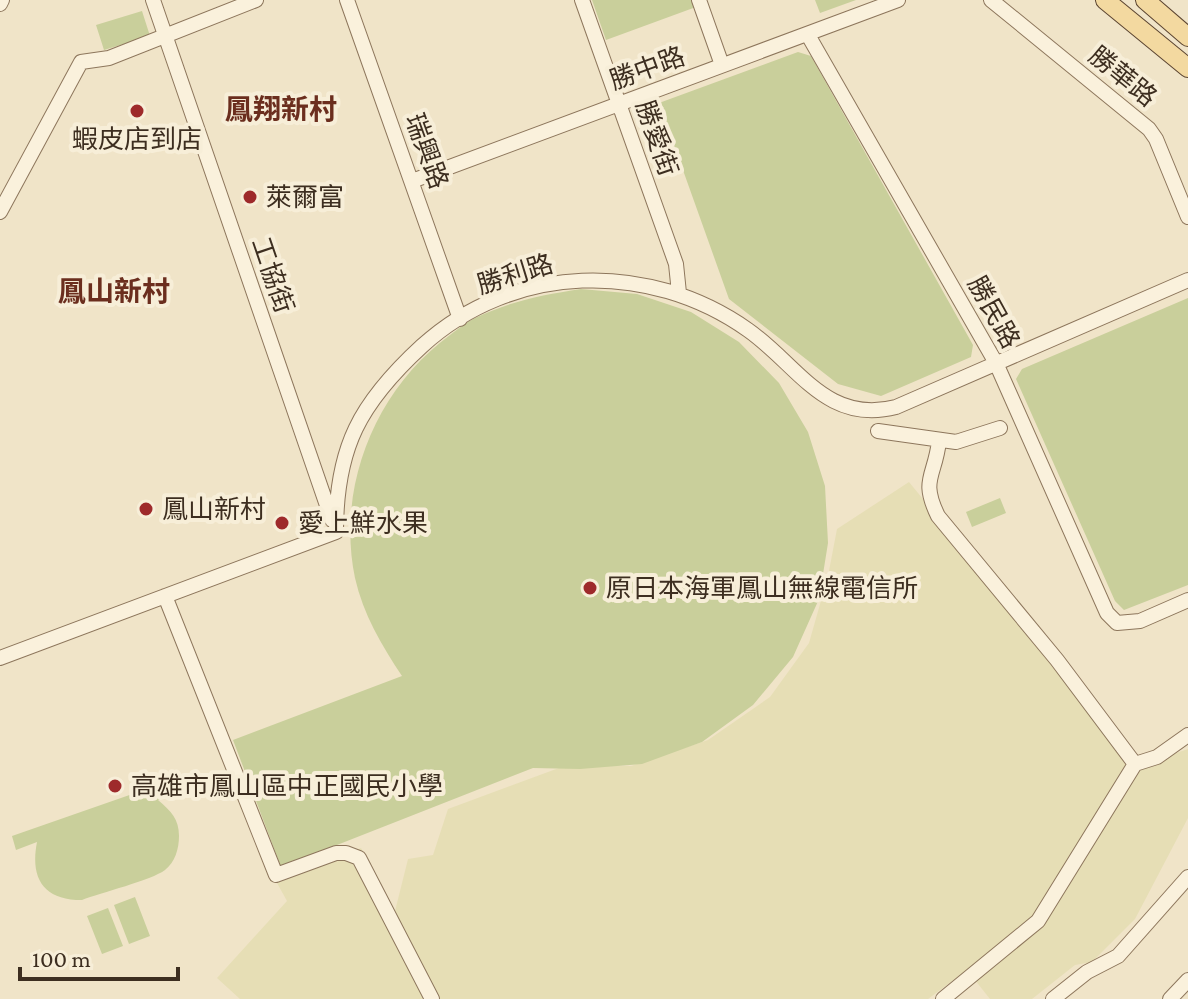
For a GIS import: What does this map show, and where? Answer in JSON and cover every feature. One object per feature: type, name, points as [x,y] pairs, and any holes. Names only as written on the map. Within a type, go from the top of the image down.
[{"type":"main road","points":[[1105,0],[1188,68]]},
{"type":"main road","points":[[1145,0],[1188,37]]},
{"type":"street","name":"工協街","points":[[153,0],[336,532]]},
{"type":"street","points":[[0,212],[81,62],[109,58],[256,0]]},
{"type":"street","name":"瑞興路","points":[[347,0],[460,319]]},
{"type":"street","name":"勝愛街","points":[[582,0],[676,264],[679,293]]},
{"type":"street","points":[[699,0],[722,65]]},
{"type":"street","name":"勝中路","points":[[412,181],[898,0]]},
{"type":"street","name":"勝華路","points":[[991,0],[1149,129],[1188,217]]},
{"type":"street","name":"勝民路","points":[[808,35],[996,363],[1107,613],[1117,623],[1140,621],[1188,600]]},
{"type":"street","name":"勝利路","points":[[336,532],[337,490],[357,422],[398,368],[429,340],[460,319],[535,287],[563,282],[627,282],[693,298],[751,332],[819,392],[861,411],[876,412],[896,407],[1188,280]]},
{"type":"street","points":[[878,431],[956,442],[1000,428]]},
{"type":"street","points":[[939,441],[937,461],[928,480],[928,492],[938,516],[1057,660],[1135,764]]},
{"type":"street","points":[[1,656],[336,532]]},
{"type":"street","points":[[165,596],[276,875],[336,853],[359,858],[432,999]]},
{"type":"street","points":[[943,999],[1038,921],[1135,764],[1157,757],[1188,735]]},
{"type":"street","points":[[1053,999],[1087,972],[1118,956],[1188,877]]},
{"type":"street","points":[[1170,999],[1188,980]]},
{"type":"shaded area","points":[[909,482],[1141,765],[1188,749],[1188,818],[1135,919],[1092,962],[1075,965],[1032,999],[990,999],[967,970],[928,999],[240,999],[217,978],[287,901],[277,883],[361,848],[395,911],[408,859],[433,855],[448,809],[567,765],[631,766],[708,740],[770,697],[809,643],[828,576],[837,529]]},
{"type":"green space","points":[[592,0],[693,0],[696,7],[606,40]]},
{"type":"green space","points":[[815,0],[856,0],[820,13]]},
{"type":"green space","points":[[142,11],[150,36],[104,50],[96,25]]},
{"type":"green space","points":[[798,52],[811,56],[973,345],[971,357],[881,396],[838,384],[729,299],[659,103]]},
{"type":"green space","name":"原日本海軍鳳山無線電信所","points":[[581,289],[637,294],[691,312],[739,342],[779,383],[808,432],[825,486],[828,543],[819,599],[793,657],[753,705],[702,742],[642,764],[580,769],[533,768],[281,867],[233,740],[402,676],[380,641],[363,604],[355,578],[351,543],[351,509],[357,475],[382,411],[424,357],[468,322],[514,303]]},
{"type":"green space","points":[[1188,298],[1188,585],[1124,610],[1115,601],[1016,379],[1022,369]]},
{"type":"green space","points":[[1000,498],[1006,513],[972,527],[966,512]]},
{"type":"green space","points":[[184,776],[188,788],[158,800],[173,816],[179,836],[174,859],[158,874],[82,900],[69,899],[49,891],[42,884],[36,866],[37,842],[16,850],[12,836]]},
{"type":"green space","points":[[135,897],[150,936],[129,944],[114,905]]},
{"type":"green space","points":[[108,908],[123,946],[102,954],[87,916]]},
{"type":"place","name":"蝦皮店到店","points":[[137,111]]},
{"type":"place","name":"萊爾富","points":[[250,197]]},
{"type":"place","name":"鳳山新村","points":[[146,509]]},
{"type":"place","name":"愛上鮮水果","points":[[282,523]]},
{"type":"place","name":"原日本海軍鳳山無線電信所","points":[[590,588]]},
{"type":"place","name":"高雄市鳳山區中正國民小學","points":[[115,786]]},
{"type":"district","name":"鳳翔新村","points":[[281,109]]},
{"type":"district","name":"鳳山新村","points":[[114,291]]}]
